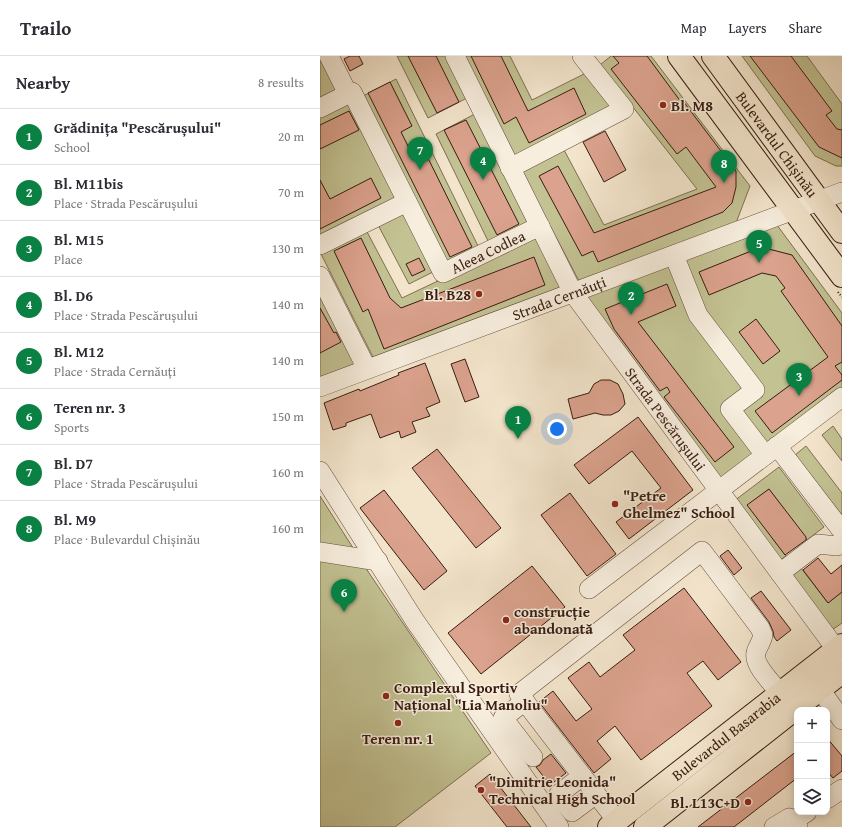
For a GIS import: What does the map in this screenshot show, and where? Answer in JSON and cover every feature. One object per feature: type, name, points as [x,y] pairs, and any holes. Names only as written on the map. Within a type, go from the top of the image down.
[{"type":"main road","name":"Bulevardul Chișinău","points":[[679,56],[842,276]]},
{"type":"main road","name":"Bulevardul Chișinău","points":[[713,56],[842,232]]},
{"type":"main road","name":"Bulevardul Basarabia","points":[[613,824],[807,672],[840,650]]},
{"type":"main road","name":"Bulevardul Basarabia","points":[[645,827],[842,672]]},
{"type":"street","name":"Aleea Codlea","points":[[329,56],[348,94],[352,92],[443,273],[540,226]]},
{"type":"street","name":"Strada Pescărușului","points":[[454,56],[573,293],[780,573],[840,650]]},
{"type":"street","points":[[510,168],[624,109],[582,56]]},
{"type":"street","points":[[320,108],[348,94]]},
{"type":"street","name":"Strada Cernăuți","points":[[320,387],[842,192]]},
{"type":"street","points":[[320,245],[407,202]]},
{"type":"street","points":[[674,255],[698,315],[755,390],[730,409],[771,451],[842,531]]},
{"type":"street","points":[[320,276],[367,369]]},
{"type":"street","points":[[589,589],[842,397]]},
{"type":"street","points":[[320,471],[415,621],[560,827]]},
{"type":"street","points":[[780,573],[818,544],[837,546],[842,543]]},
{"type":"street","points":[[613,824],[596,794],[519,694],[702,551],[760,628],[763,635],[756,652],[756,661],[780,693]]},
{"type":"street","points":[[320,552],[378,561]]},
{"type":"street","points":[[807,672],[821,689],[842,720]]},
{"type":"street","points":[[524,701],[503,718],[533,757]]},
{"type":"street","points":[[582,776],[559,794],[559,796],[572,812],[596,794]]},
{"type":"street","points":[[830,797],[842,790]]},
{"type":"street","points":[[774,827],[789,818],[799,820]]},
{"type":"shaded area","points":[[320,56],[341,91],[320,101]]},
{"type":"shaded area","points":[[397,56],[446,56],[467,98],[428,118]]},
{"type":"shaded area","points":[[465,56],[510,56],[532,100],[588,72],[614,106],[515,157]]},
{"type":"shaded area","points":[[611,56],[651,56],[750,186],[736,223],[579,281],[521,170],[563,148],[604,225],[697,189],[600,65]]},
{"type":"shaded area","points":[[742,56],[807,56],[842,104],[842,166],[836,166],[815,156]]},
{"type":"shaded area","points":[[396,79],[480,250],[447,266],[363,96]]},
{"type":"shaded area","points":[[348,101],[398,200],[320,239],[320,115]]},
{"type":"shaded area","points":[[475,114],[530,225],[490,245],[436,134]]},
{"type":"shaded area","points":[[404,209],[435,271],[409,284],[377,223]]},
{"type":"shaded area","points":[[777,225],[842,313],[842,390],[720,482],[583,297]]},
{"type":"shaded area","points":[[365,228],[402,298],[535,235],[562,287],[373,357],[320,252]]},
{"type":"shaded area","points":[[320,297],[357,363],[320,377]]},
{"type":"shaded area","points":[[833,426],[842,439],[842,461],[822,435]]},
{"type":"shaded area","points":[[806,446],[842,493],[841,514],[795,455]]},
{"type":"shaded area","points":[[779,467],[824,527],[807,540],[769,489],[748,505],[786,556],[779,561],[734,501]]},
{"type":"shaded area","name":"Complexul Sportiv Național \"Lia Manoliu\"","points":[[320,496],[369,573],[491,753],[395,827],[320,827]]},
{"type":"shaded area","points":[[801,568],[828,603],[842,592],[842,623],[832,630],[791,576]]},
{"type":"building","points":[[350,56],[359,56],[363,64],[350,71],[344,59]]},
{"type":"building","points":[[408,56],[436,56],[459,102],[437,113]]},
{"type":"building","points":[[471,56],[501,56],[528,111],[574,88],[586,114],[529,143],[516,117],[504,124]]},
{"type":"building","points":[[613,56],[647,56],[681,102],[683,101],[736,171],[736,187],[732,203],[723,212],[598,262],[593,251],[582,256],[539,176],[558,166],[594,233],[716,187],[686,147],[677,154],[611,69],[619,63]]},
{"type":"building","points":[[750,56],[791,56],[832,111],[826,115],[837,129],[842,130],[842,158],[819,147]]},
{"type":"building","points":[[390,82],[412,126],[401,132],[409,148],[420,142],[472,247],[450,257],[368,93]]},
{"type":"building","points":[[349,111],[359,130],[320,149],[320,125]]},
{"type":"building","points":[[466,120],[519,224],[497,235],[444,130]]},
{"type":"building","points":[[605,131],[626,170],[604,182],[583,142]]},
{"type":"building","points":[[371,178],[381,198],[320,229],[320,180],[330,199]]},
{"type":"building","points":[[361,238],[390,298],[401,308],[534,257],[545,285],[384,349],[368,309],[363,312],[334,251]]},
{"type":"building","points":[[761,247],[792,255],[842,326],[842,362],[835,366],[842,375],[842,380],[772,433],[755,411],[828,357],[781,291],[785,288],[776,276],[762,273],[709,295],[699,272]]},
{"type":"building","points":[[419,258],[425,270],[412,276],[406,264]]},
{"type":"building","points":[[667,284],[676,306],[638,322],[734,447],[715,462],[664,397],[670,392],[667,387],[660,391],[614,329],[605,309]]},
{"type":"building","points":[[320,308],[334,333],[336,332],[341,342],[320,353]]},
{"type":"building","points":[[756,319],[780,351],[763,364],[739,332]]},
{"type":"building","points":[[465,359],[479,397],[465,402],[451,364]]},
{"type":"building","points":[[425,363],[440,402],[426,408],[430,416],[412,422],[416,432],[401,438],[399,431],[380,438],[371,414],[346,423],[346,426],[333,430],[324,403],[359,389],[360,391],[399,375],[398,373]]},
{"type":"building","points":[[601,380],[610,380],[618,384],[623,394],[625,404],[619,411],[611,415],[595,413],[573,419],[568,399],[589,393],[594,384]]},
{"type":"building","points":[[638,417],[693,490],[629,539],[616,522],[661,488],[632,451],[589,484],[574,465]]},
{"type":"building","points":[[437,449],[501,528],[476,548],[412,468]]},
{"type":"building","points":[[769,489],[806,537],[806,540],[785,555],[747,505]]},
{"type":"building","points":[[384,490],[447,571],[424,590],[360,508]]},
{"type":"building","points":[[570,493],[616,554],[587,576],[541,515]]},
{"type":"building","points":[[728,550],[742,568],[734,575],[720,556]]},
{"type":"building","points":[[818,558],[831,574],[842,565],[842,592],[828,603],[803,570]]},
{"type":"building","name":"construcție abandonată","points":[[532,566],[565,607],[481,674],[448,633]]},
{"type":"building","points":[[684,588],[741,662],[718,680],[703,661],[687,673],[712,706],[641,760],[615,726],[597,741],[611,759],[594,773],[539,702],[553,691],[576,721],[592,709],[568,678],[589,662],[600,677],[635,650],[623,635]]},
{"type":"building","points":[[761,591],[791,630],[777,641],[774,637],[769,622],[751,598]]},
{"type":"building","points":[[830,742],[842,756],[842,771],[833,778],[830,774]]},
{"type":"building","name":"Bl. L13C+D","points":[[794,753],[794,780],[734,827],[698,827]]},
{"type":"building","points":[[551,754],[566,773],[550,785],[536,767]]},
{"type":"building","points":[[490,774],[531,827],[507,827],[475,786]]},
{"type":"place","name":"Bl. M8","points":[[663,105]]},
{"type":"place","name":"Bl. D7","points":[[420,170]]},
{"type":"place","name":"Bl. D6","points":[[483,180]]},
{"type":"place","name":"Bl. M9","points":[[724,183]]},
{"type":"place","name":"Bl. M12","points":[[759,263]]},
{"type":"place","name":"Bl. B28","points":[[479,294]]},
{"type":"place","name":"Bl. M11bis","points":[[631,315]]},
{"type":"place","name":"Bl. M15","points":[[799,396]]},
{"type":"place","name":"Grădinița \"Pescărușului\"","points":[[518,439]]},
{"type":"place","name":"\"Petre Ghelmez\" School","points":[[615,504]]},
{"type":"place","name":"Teren nr. 3","points":[[344,612]]},
{"type":"place","name":"construcție abandonată","points":[[506,620]]},
{"type":"place","name":"Complexul Sportiv Național \"Lia Manoliu\"","points":[[386,696]]},
{"type":"place","name":"Teren nr. 1","points":[[398,723]]},
{"type":"place","name":"\"Dimitrie Leonida\" Technical High School","points":[[481,790]]},
{"type":"place","name":"Bl. L13C+D","points":[[748,802]]}]
